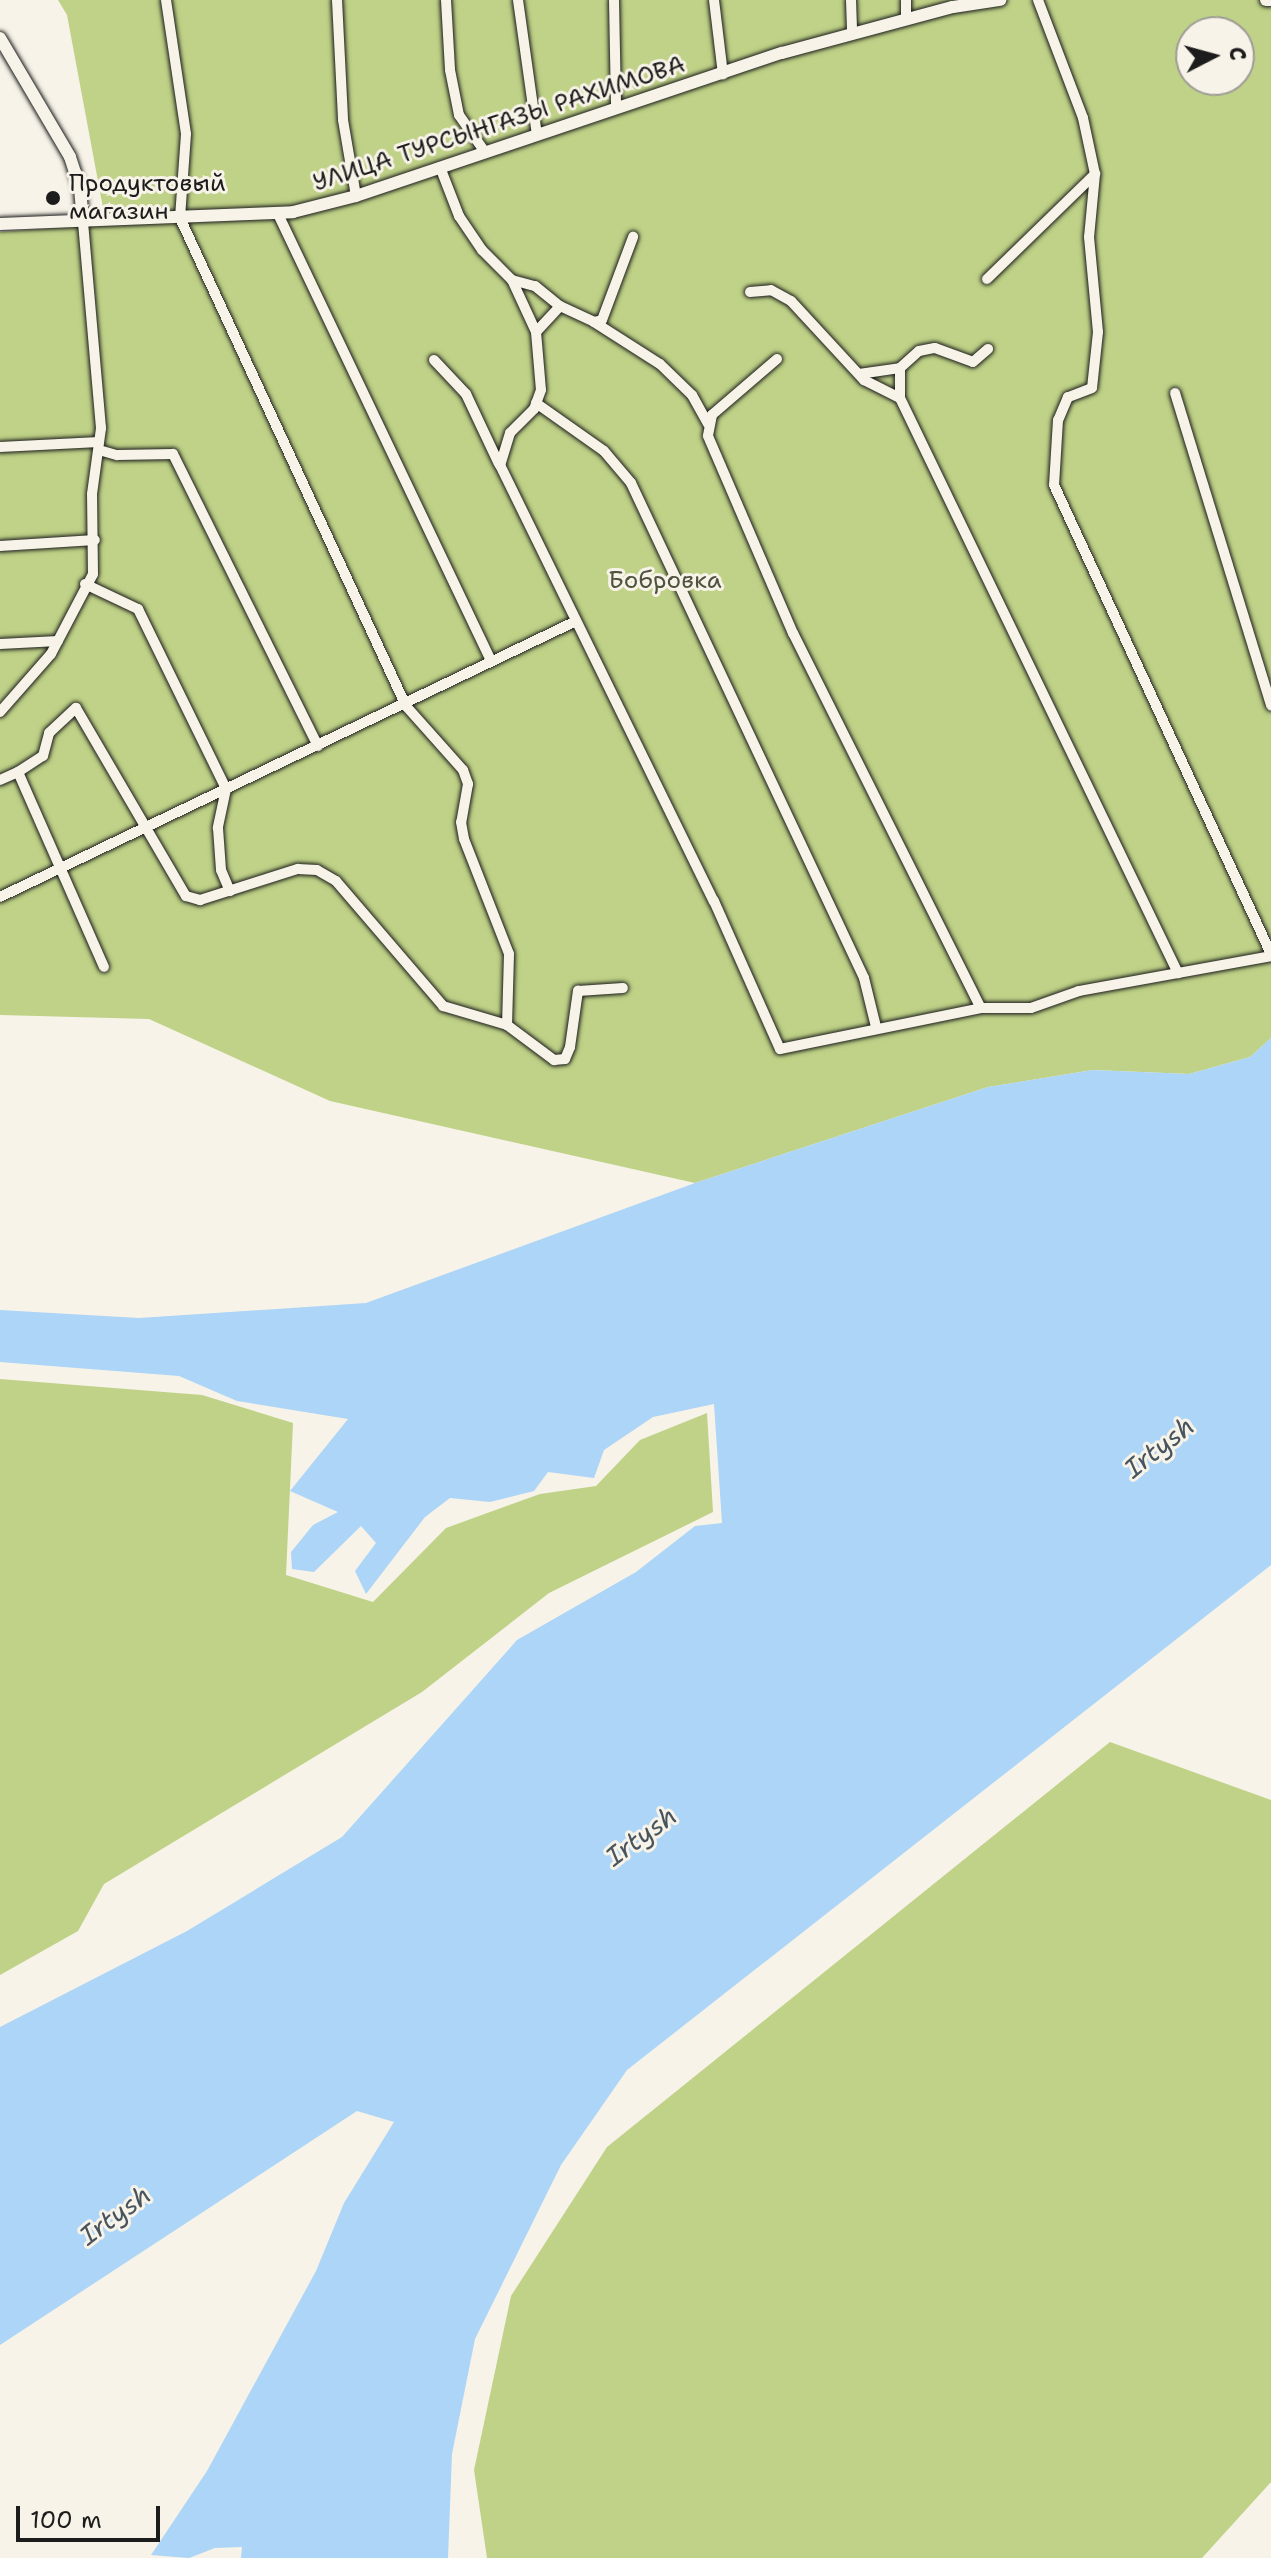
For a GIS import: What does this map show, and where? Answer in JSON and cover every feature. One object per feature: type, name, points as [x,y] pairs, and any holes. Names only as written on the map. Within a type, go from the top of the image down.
[{"type":"street","points":[[166,0],[186,134],[180,218],[406,706],[457,760],[468,784],[461,822],[464,839],[509,954],[507,1025]]},
{"type":"street","points":[[337,0],[343,120],[356,196]]},
{"type":"street","points":[[446,0],[450,70],[459,115],[485,152]]},
{"type":"street","points":[[518,0],[537,135]]},
{"type":"street","points":[[614,0],[616,108]]},
{"type":"street","points":[[714,0],[723,74]]},
{"type":"street","points":[[851,0],[852,32]]},
{"type":"street","points":[[906,0],[906,18]]},
{"type":"street","name":"УЛИЦА ТУРСЫНГАЗЫ РАХИМОВА","points":[[0,224],[278,214],[356,196],[852,32],[1000,0]]},
{"type":"street","points":[[434,360],[466,394],[574,622],[714,901],[780,1049],[981,1008],[1031,1008],[1079,991],[1271,955],[1054,485],[1058,420],[1068,397],[1092,388],[1098,332],[1089,237],[1095,174],[1083,118],[1038,0]]},
{"type":"street","points":[[0,38],[70,157],[80,188],[96,335],[99,446],[92,494],[95,540],[93,574],[85,584],[58,641],[0,712]]},
{"type":"street","points":[[440,167],[459,216],[482,250],[512,280],[536,332],[541,390],[536,403],[510,433],[500,465]]},
{"type":"street","points":[[987,279],[1095,174]]},
{"type":"street","points":[[278,214],[491,661]]},
{"type":"street","points":[[594,322],[607,316],[633,237]]},
{"type":"street","points":[[512,280],[535,286],[560,306],[594,322],[660,364],[692,395],[708,424],[708,436],[793,633],[981,1008]]},
{"type":"street","points":[[750,292],[771,290],[791,301],[859,374],[900,398]]},
{"type":"street","points":[[536,332],[560,306]]},
{"type":"street","points":[[859,374],[900,368],[919,351],[935,348],[973,362],[988,349]]},
{"type":"street","points":[[708,424],[777,359]]},
{"type":"street","points":[[900,368],[900,398],[1178,973]]},
{"type":"street","points":[[1175,393],[1271,706]]},
{"type":"street","points":[[536,403],[604,451],[631,483],[864,978],[876,1027]]},
{"type":"street","points":[[0,447],[99,446],[117,455],[173,454],[318,746]]},
{"type":"street","points":[[0,546],[95,540]]},
{"type":"street","points":[[85,584],[138,609],[226,789],[218,828],[221,870],[230,891]]},
{"type":"street","points":[[0,897],[406,706],[574,622]]},
{"type":"street","points":[[0,644],[58,641]]},
{"type":"street","points":[[0,780],[43,756],[49,733],[76,708],[186,896],[200,900],[298,869],[317,870],[336,881],[443,1006],[507,1025],[554,1060],[565,1059],[574,996],[589,988],[623,988]]},
{"type":"street","points":[[18,772],[58,870],[104,967]]},
{"type":"green space","name":"Бобровка","points":[[58,0],[1271,0],[1271,1038],[1250,1057],[1189,1074],[1093,1070],[988,1087],[695,1183],[330,1101],[149,1019],[0,1015],[0,232],[106,224],[67,15]]},
{"type":"green space","points":[[0,1379],[202,1395],[293,1423],[286,1575],[373,1602],[446,1528],[540,1494],[596,1486],[640,1440],[707,1413],[713,1512],[549,1593],[422,1692],[104,1884],[78,1931],[0,1975]]},
{"type":"green space","points":[[1110,1742],[1271,1800],[1271,2482],[1202,2558],[487,2558],[474,2470],[511,2296],[607,2147]]},
{"type":"water","name":"Irtysh","points":[[1271,1038],[1271,1565],[627,2070],[561,2165],[475,2339],[452,2454],[448,2558],[241,2558],[242,2547],[215,2548],[189,2558],[151,2555],[207,2471],[316,2271],[344,2203],[394,2122],[357,2111],[0,2345],[0,2027],[187,1931],[342,1837],[517,1640],[636,1572],[695,1526],[722,1523],[714,1404],[653,1417],[604,1450],[594,1478],[548,1472],[534,1491],[490,1502],[450,1498],[425,1517],[366,1594],[355,1571],[376,1543],[361,1526],[314,1572],[292,1569],[291,1552],[313,1525],[338,1512],[290,1491],[348,1419],[237,1401],[179,1376],[0,1362],[0,1310],[139,1318],[366,1303],[695,1183],[988,1087],[1093,1070],[1189,1074],[1250,1057]]},
{"type":"place","name":"Продуктовый магазин","points":[[53,198]]}]
